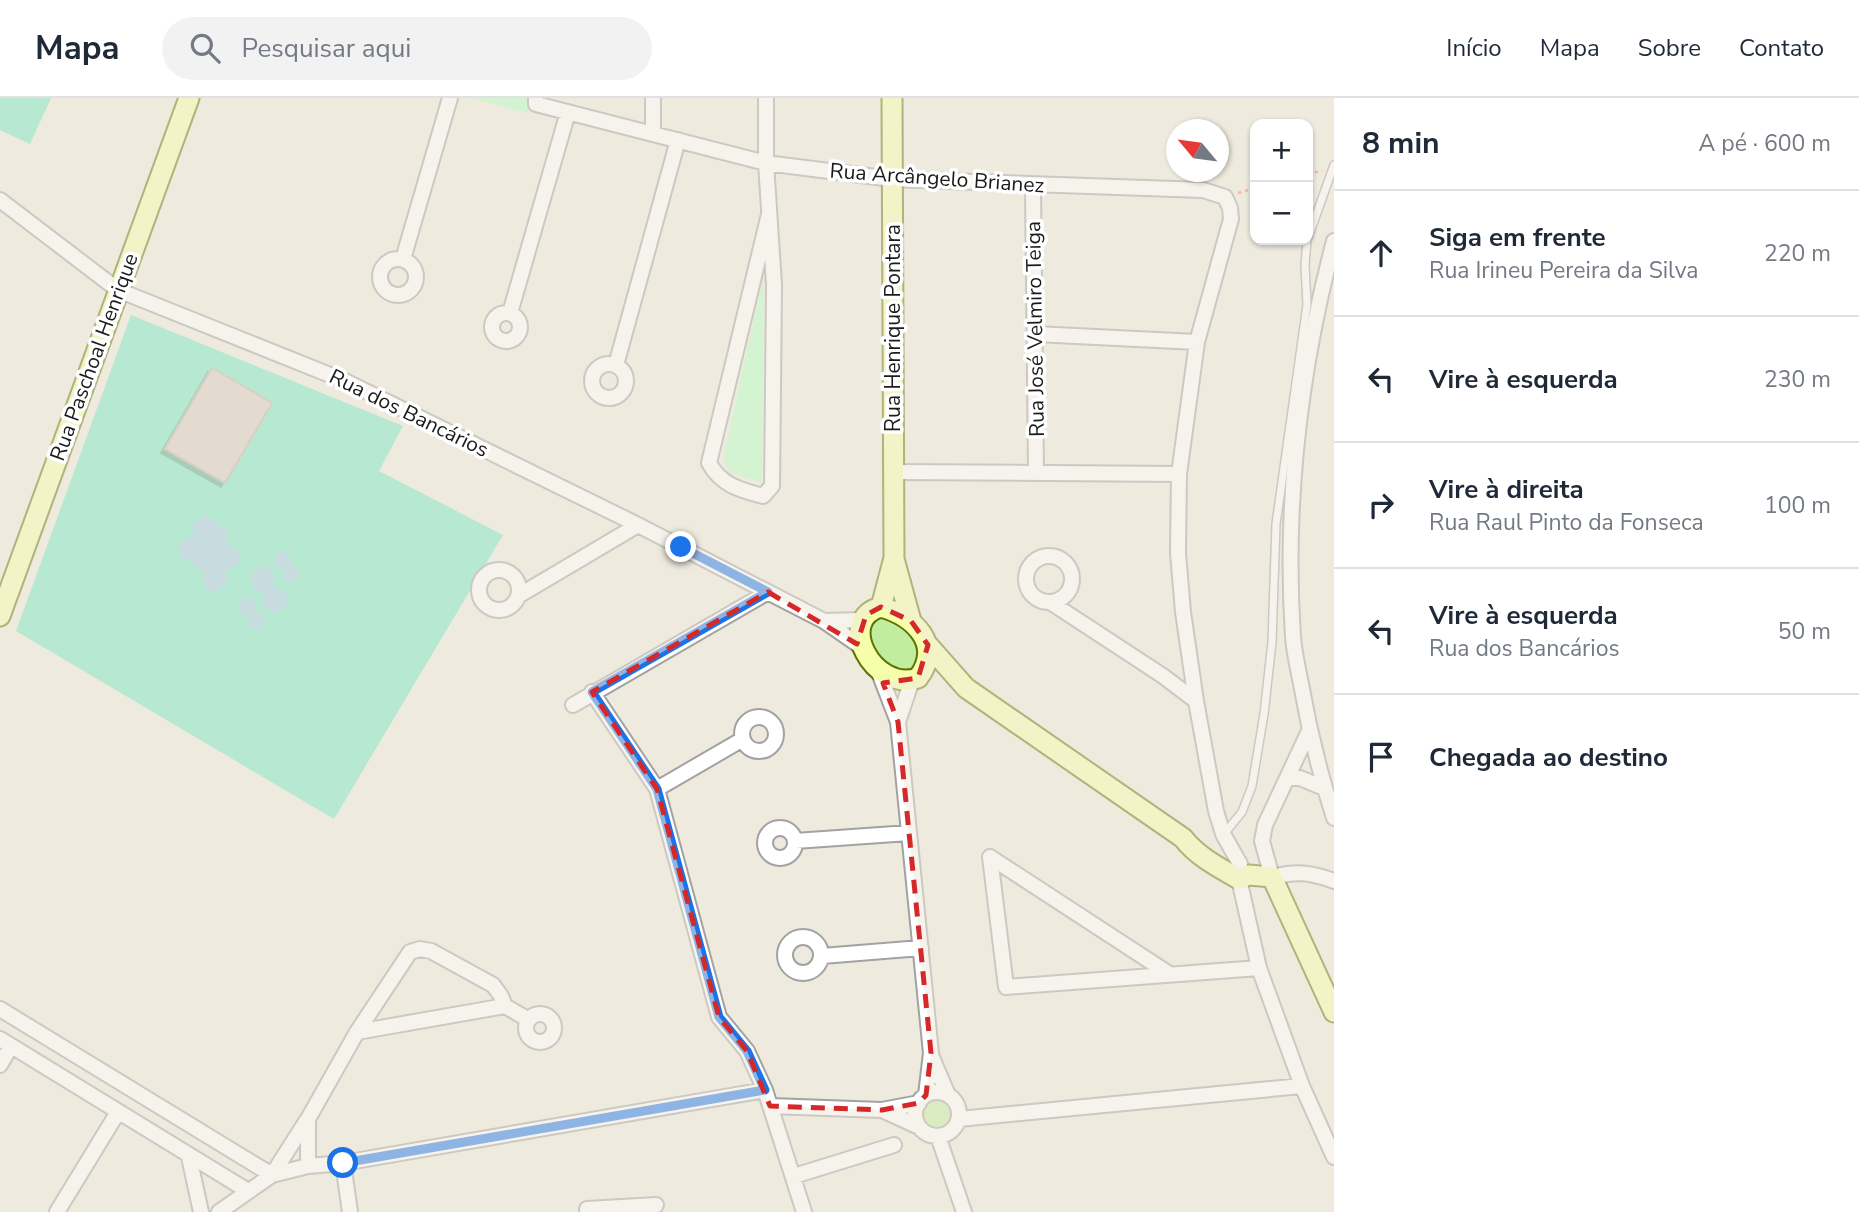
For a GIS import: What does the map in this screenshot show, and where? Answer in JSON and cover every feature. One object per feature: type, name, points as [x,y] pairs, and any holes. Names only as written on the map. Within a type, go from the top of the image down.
[{"type":"street","name":"Rua Paschoal Henrique","points":[[1,608],[189,98]]},
{"type":"street","points":[[403,259],[450,98]]},
{"type":"street","name":"Rua Arcângelo Brianez","points":[[536,98],[536,104],[766,163],[892,179],[1203,190],[1225,197]]},
{"type":"street","points":[[653,98],[653,134]]},
{"type":"street","points":[[766,98],[766,163],[774,285],[773,453],[772,486],[763,496],[743,491],[717,477],[709,463],[769,214]]},
{"type":"street","name":"Rua Henrique Pontara","points":[[881,607],[894,558],[892,98]]},
{"type":"street","points":[[510,313],[568,112]]},
{"type":"street","points":[[615,365],[678,140]]},
{"type":"street","name":"Rua José Velmiro Teiga","points":[[1032,186],[1036,473]]},
{"type":"street","points":[[1225,197],[1230,208],[1230,219],[1196,342],[1179,474],[1178,553],[1183,612],[1216,811],[1223,834],[1243,873],[1259,968],[1302,1086],[1334,1157]]},
{"type":"street","name":"Rua dos Bancários","points":[[0,200],[118,290],[345,381],[768,592],[824,621],[863,648]]},
{"type":"street","points":[[1334,241],[1306,361],[1293,466],[1291,556],[1293,639],[1309,730],[1334,818]]},
{"type":"street","points":[[1035,334],[1196,342]]},
{"type":"street","points":[[895,472],[1179,474]]},
{"type":"street","points":[[518,596],[638,525]]},
{"type":"street","name":"Rua Henrique Pontara","points":[[894,558],[911,621]]},
{"type":"street","points":[[573,705],[768,592]]},
{"type":"street","points":[[1050,602],[1163,676],[1196,701]]},
{"type":"street","points":[[919,1127],[915,1115],[922,1099],[931,1053],[898,722],[878,670],[860,639],[863,620],[870,611],[881,607],[911,621],[928,645],[967,688],[1183,838],[1192,851],[1243,873],[1272,877],[1293,872],[1317,875],[1334,881]]},
{"type":"street","name":"Rua dos Bancários","points":[[824,621],[863,620]]},
{"type":"street","points":[[898,722],[915,679],[924,670],[928,645]]},
{"type":"street","points":[[878,670],[895,679],[947,681],[967,688]]},
{"type":"street","points":[[592,692],[657,789],[719,1017],[747,1051],[765,1090],[804,1212]]},
{"type":"street","points":[[1309,730],[1265,824],[1262,841],[1272,877],[1334,1012]]},
{"type":"street","points":[[657,789],[743,739]]},
{"type":"street","points":[[1288,778],[1300,778],[1324,788]]},
{"type":"street","points":[[795,841],[909,833]]},
{"type":"street","points":[[1168,973],[990,857],[1006,987],[1259,968]]},
{"type":"street","points":[[821,956],[921,948]]},
{"type":"street","points":[[272,1175],[308,1119],[357,1032],[410,952],[420,949],[431,951],[493,985],[505,1006],[529,1020]]},
{"type":"street","points":[[357,1032],[505,1006]]},
{"type":"street","points":[[0,1009],[272,1175]]},
{"type":"street","points":[[0,1065],[6,1042],[248,1191]]},
{"type":"street","points":[[882,1110],[937,1136],[951,1131],[959,1119],[957,1105],[948,1095],[931,1053]]},
{"type":"street","points":[[959,1119],[1302,1086]]},
{"type":"street","points":[[219,1212],[272,1175],[308,1166],[343,1163],[765,1090]]},
{"type":"street","points":[[770,1106],[882,1110],[941,1093],[948,1095]]},
{"type":"street","points":[[57,1212],[118,1112]]},
{"type":"street","points":[[308,1119],[308,1166]]},
{"type":"street","points":[[937,1136],[964,1212]]},
{"type":"street","points":[[794,1176],[894,1145]]},
{"type":"street","points":[[189,1157],[201,1212]]},
{"type":"street","points":[[343,1163],[350,1212]]},
{"type":"street","points":[[586,1211],[656,1205],[647,1212]]},
{"type":"lane","points":[[1313,225],[1334,165]]},
{"type":"lane","points":[[1223,834],[1242,812],[1252,786],[1264,715],[1272,642],[1276,524],[1307,305],[1308,245]]},
{"type":"path","points":[[1225,197],[1250,190]]},
{"type":"highlighted area","points":[[768,592],[857,644],[866,615],[881,607],[911,621],[928,645],[918,678],[883,683],[898,722],[931,1053],[926,1095],[919,1103],[882,1110],[770,1106],[747,1051],[719,1017],[657,789],[592,692]]},
{"type":"green space","points":[[0,98],[51,98],[30,144],[0,130]]},
{"type":"green space","points":[[472,98],[529,98],[529,114]]},
{"type":"green space","points":[[764,273],[762,483],[729,472],[723,459]]},
{"type":"green space","points":[[131,315],[403,426],[379,471],[503,535],[334,819],[16,631]]},
{"type":"green space","points":[[878,616],[901,621],[922,650],[918,669],[890,671],[869,642],[871,622]]},
{"type":"green space","points":[[938,1098],[949,1103],[954,1114],[949,1125],[938,1130],[927,1125],[922,1114],[927,1103]]},
{"type":"water","points":[[205,515],[227,530],[227,545],[239,551],[239,564],[226,571],[227,583],[214,593],[203,586],[203,570],[180,556],[178,545],[193,535],[193,524]]},
{"type":"water","points":[[282,551],[289,554],[290,564],[299,569],[298,579],[291,582],[283,578],[283,569],[274,564],[276,554]]},
{"type":"water","points":[[263,566],[274,572],[274,586],[288,595],[286,607],[275,613],[264,606],[264,594],[251,586],[251,572]]},
{"type":"water","points":[[248,597],[256,601],[256,611],[264,616],[263,624],[257,629],[248,625],[249,617],[240,611],[240,600]]},
{"type":"building","points":[[212,368],[272,403],[225,483],[165,449]]},
{"type":"route","points":[[343,1163],[765,1090],[747,1051],[719,1017],[657,789],[592,692],[768,592],[681,547]]}]
